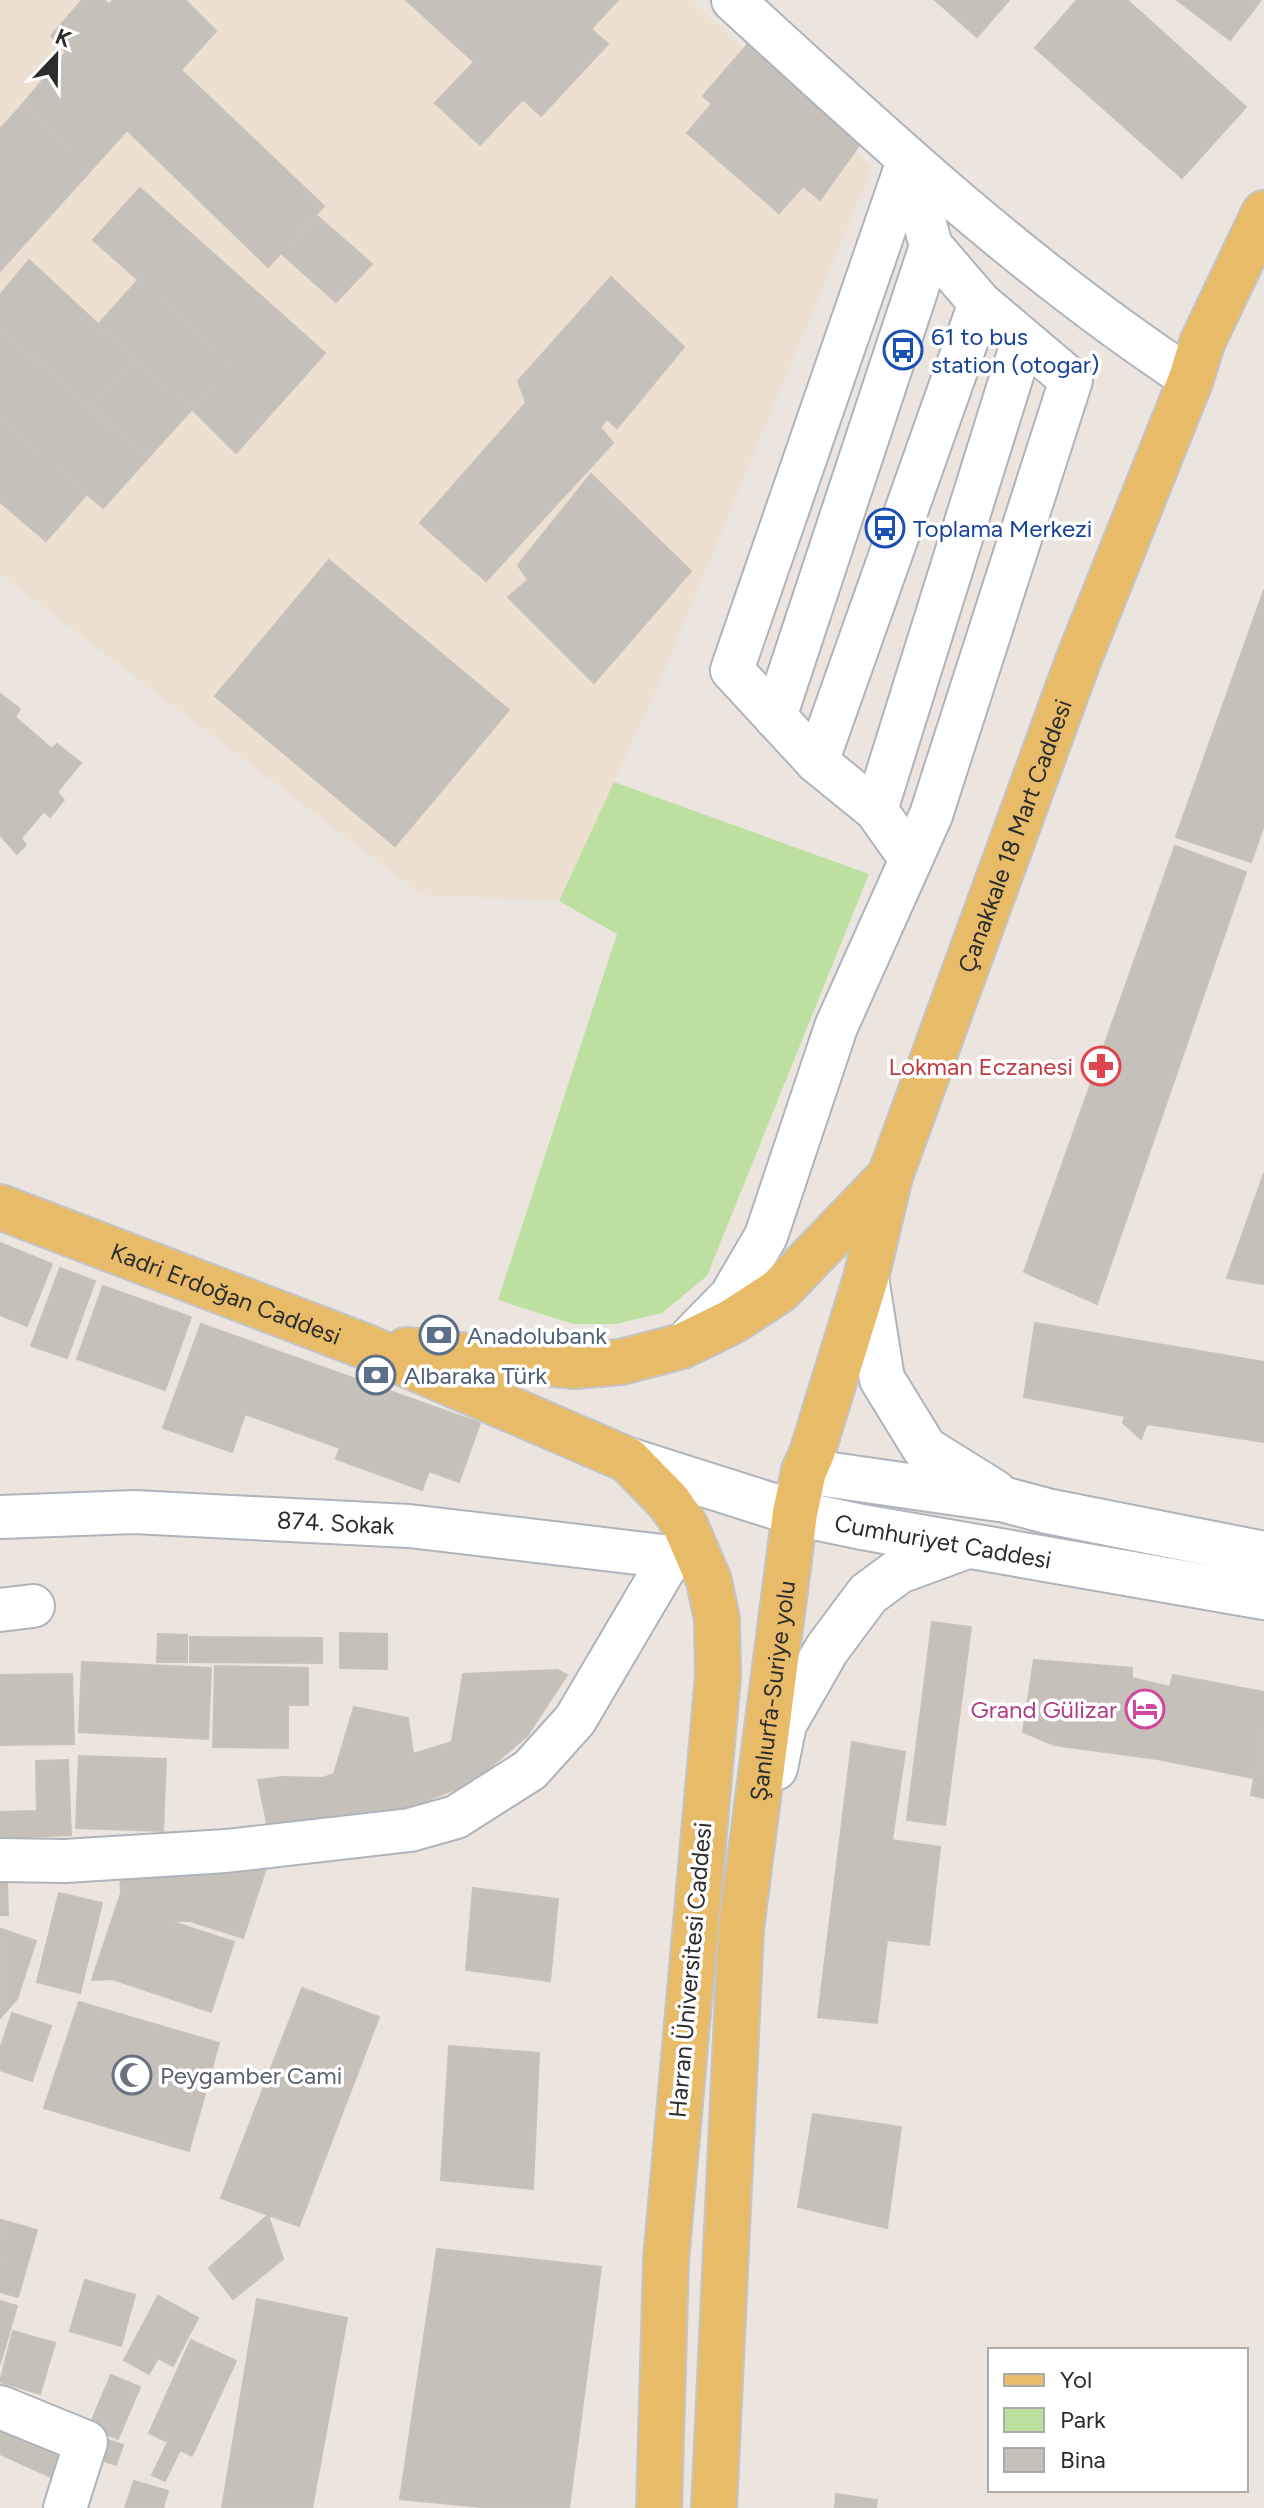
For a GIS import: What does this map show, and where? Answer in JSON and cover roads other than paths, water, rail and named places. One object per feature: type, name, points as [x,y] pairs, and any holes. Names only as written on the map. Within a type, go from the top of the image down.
[{"type":"main road","name":"Çanakkale 18 Mart Caddesi","points":[[800,1492],[866,1278],[890,1176],[1078,661],[1191,379],[1202,343],[1264,213]]},
{"type":"main road","points":[[364,1346],[575,1366],[621,1362],[682,1346],[733,1321],[779,1291],[890,1176]]},
{"type":"main road","name":"Kadri Erdoğan Caddesi","points":[[0,1207],[364,1346],[628,1460]]},
{"type":"main road","points":[[866,1278],[882,1379],[925,1449],[1006,1500]]},
{"type":"main road","name":"Cumhuriyet Caddesi","points":[[628,1460],[800,1492],[1006,1500],[1264,1554]]},
{"type":"main road","name":"Harran Üniversitesi Caddesi","points":[[628,1460],[668,1501],[685,1525],[709,1581],[717,1619],[718,1676],[666,2260],[659,2508]]},
{"type":"main road","name":"Cumhuriyet Caddesi","points":[[800,1492],[862,1527],[1264,1597]]},
{"type":"main road","name":"Şanlıurfa-Suriye yolu","points":[[743,1911],[800,1492]]},
{"type":"main road","points":[[743,1911],[784,1724],[827,1649],[868,1594],[899,1571],[970,1545]]},
{"type":"main road","name":"Harran Üniversitesi Caddesi","points":[[714,2508],[743,1911]]},
{"type":"street","points":[[733,0],[908,161],[1129,338],[1191,379]]},
{"type":"street","points":[[682,1346],[731,1296],[766,1236],[836,1027],[931,815],[1071,380],[980,303],[931,246],[908,161]]},
{"type":"street","points":[[908,161],[732,670],[817,762],[876,810],[910,858]]},
{"type":"street","points":[[775,717],[931,246]]},
{"type":"street","points":[[817,762],[980,303]]},
{"type":"street","points":[[876,810],[1023,340]]},
{"type":"street","name":"874. Sokak","points":[[0,1517],[134,1512],[409,1526],[671,1557],[575,1720],[530,1770],[456,1817],[410,1830],[226,1851],[65,1861],[0,1860]]},
{"type":"street","points":[[0,2407],[86,2442],[65,2508]]},
{"type":"place","name":"61 to bus station (otogar)","points":[[903,350]]},
{"type":"place","name":"Toplama Merkezi","points":[[885,528]]},
{"type":"place","name":"Lokman Eczanesi","points":[[1101,1066]]},
{"type":"place","name":"Anadolubank","points":[[439,1335]]},
{"type":"place","name":"Albaraka Türk","points":[[376,1375]]},
{"type":"place","name":"Grand Gülizar","points":[[1145,1709]]},
{"type":"place","name":"Peygamber Cami","points":[[132,2075]]}]
